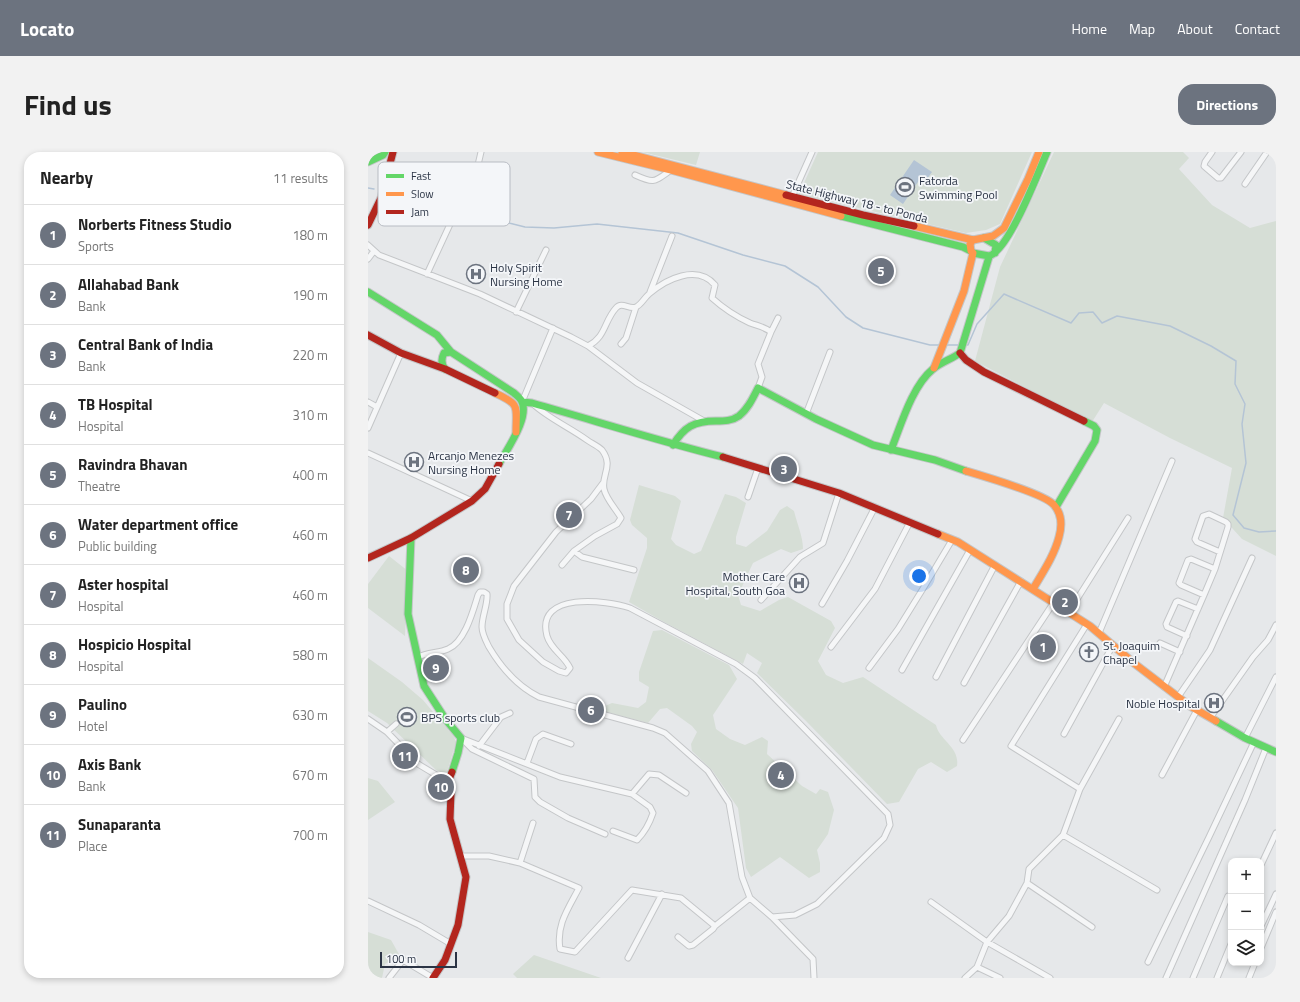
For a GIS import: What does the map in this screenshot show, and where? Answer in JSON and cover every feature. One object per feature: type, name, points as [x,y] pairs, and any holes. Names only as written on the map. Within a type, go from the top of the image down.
[{"type":"main road","points":[[391,162],[393,152]]},
{"type":"main road","name":"State Highway 18 - to Ponda","points":[[598,152],[791,199],[973,240],[993,236],[1004,228],[1016,205],[1039,152]]},
{"type":"main road","name":"State Highway 18 - to Ponda","points":[[622,152],[963,247],[972,252],[992,255]]},
{"type":"main road","points":[[992,255],[999,250],[1021,213],[1047,152]]},
{"type":"main road","points":[[368,162],[383,154]]},
{"type":"main road","points":[[368,225],[378,206]]},
{"type":"main road","points":[[934,368],[952,360],[962,348],[976,297],[992,255],[997,247],[996,244],[984,238]]},
{"type":"main road","points":[[891,450],[915,393],[922,381],[934,368],[945,344],[964,291],[972,252],[970,244],[973,240]]},
{"type":"main road","points":[[368,292],[437,335],[451,352],[467,364],[514,393],[522,402],[524,417],[520,427],[485,489],[472,501],[411,538],[368,558]]},
{"type":"main road","points":[[368,335],[401,353],[445,369],[510,400],[514,404],[518,413],[516,432]]},
{"type":"main road","points":[[962,348],[966,360],[984,372],[1094,426],[1097,430],[1095,441],[1056,507]]},
{"type":"main road","points":[[445,369],[441,362],[442,356],[445,352],[451,352]]},
{"type":"main road","points":[[673,445],[686,428],[698,422],[725,421],[732,420],[740,416],[745,411],[758,388],[806,414],[858,439],[891,450],[935,460],[1042,497],[1056,507],[1062,525],[1059,540],[1033,589]]},
{"type":"main road","points":[[522,402],[532,403],[612,425],[673,445],[734,460],[839,492],[952,540],[1021,581],[1087,624],[1164,687],[1197,710],[1246,738],[1276,752]]},
{"type":"main road","points":[[411,538],[412,556],[408,614],[424,686],[446,720],[461,738],[458,753],[448,782],[451,793],[450,819],[466,877],[458,925],[445,960],[434,977]]},
{"type":"street","points":[[478,162],[481,152]]},
{"type":"street","points":[[791,199],[812,152]]},
{"type":"street","points":[[1212,152],[1204,166],[1218,178],[1221,178],[1241,152]]},
{"type":"street","points":[[1245,184],[1267,152]]},
{"type":"street","points":[[635,175],[650,182],[658,180],[671,170]]},
{"type":"street","points":[[427,274],[449,226]]},
{"type":"street","points":[[650,293],[672,236]]},
{"type":"street","points":[[368,245],[374,252],[390,260],[480,294],[588,346],[637,383],[704,421]]},
{"type":"street","points":[[516,312],[546,250]]},
{"type":"street","points":[[368,259],[374,252]]},
{"type":"street","points":[[621,344],[626,338],[636,307],[650,293],[673,279],[691,274],[711,281],[715,285],[712,298],[736,315],[762,326],[771,332]]},
{"type":"street","points":[[588,346],[595,343],[600,337],[609,317],[617,306],[636,307]]},
{"type":"street","points":[[758,388],[762,377],[758,364],[778,318]]},
{"type":"street","points":[[522,402],[553,328]]},
{"type":"street","points":[[806,414],[830,352]]},
{"type":"street","points":[[368,428],[401,353]]},
{"type":"street","points":[[368,402],[378,407]]},
{"type":"street","points":[[532,403],[542,413],[561,423],[601,450],[607,462],[607,471],[603,484],[591,499],[556,532],[514,586],[507,604],[507,619],[519,640],[543,662],[559,671],[566,673],[570,668],[568,662],[556,651],[550,643],[547,635],[546,626],[548,617],[554,609],[565,604],[582,601],[618,604],[630,608],[736,664],[755,678],[888,814],[890,825],[884,838],[816,904],[795,915],[772,917]]},
{"type":"street","points":[[368,453],[472,501]]},
{"type":"street","points":[[1099,634],[1172,461]]},
{"type":"street","points":[[748,497],[758,468]]},
{"type":"street","points":[[562,565],[574,551],[617,524],[621,518],[604,491],[603,484]]},
{"type":"street","points":[[761,600],[800,557],[823,543],[839,492]]},
{"type":"street","points":[[822,604],[854,548],[875,507]]},
{"type":"street","points":[[1164,687],[1215,569],[1220,552],[1228,524],[1206,514],[1203,516],[1195,539],[1197,542],[1220,552]]},
{"type":"street","points":[[1069,612],[1128,518]]},
{"type":"street","points":[[831,647],[875,589],[910,522]]},
{"type":"street","points":[[869,668],[898,629],[952,540]]},
{"type":"street","points":[[902,670],[970,550]]},
{"type":"street","points":[[574,551],[582,557],[634,570]]},
{"type":"street","points":[[1178,697],[1210,650],[1252,558]]},
{"type":"street","points":[[1204,596],[1179,583],[1188,560],[1192,559],[1215,569]]},
{"type":"street","points":[[936,677],[995,565]]},
{"type":"street","points":[[964,682],[1021,581]]},
{"type":"street","points":[[418,657],[448,649],[455,644],[461,638],[478,595],[480,592],[484,592],[487,594],[488,599],[482,618],[482,630],[486,641],[505,671],[529,692],[539,697],[653,728],[665,733],[708,771],[729,803],[742,877],[750,898],[772,917],[813,959],[814,978]]},
{"type":"street","points":[[1187,636],[1167,627],[1166,624],[1176,602],[1178,601],[1198,609]]},
{"type":"street","points":[[963,740],[1054,602]]},
{"type":"street","points":[[1080,789],[1011,746],[1087,624]]},
{"type":"street","points":[[1210,718],[1253,657],[1268,640],[1276,625]]},
{"type":"street","points":[[1160,643],[1180,652]]},
{"type":"street","points":[[1064,734],[1113,645]]},
{"type":"street","points":[[1246,738],[1276,677]]},
{"type":"street","points":[[1162,775],[1197,710]]},
{"type":"street","points":[[479,746],[501,717],[510,713]]},
{"type":"street","points":[[368,719],[386,732],[418,764],[448,782]]},
{"type":"street","points":[[965,978],[977,967],[987,942],[1009,916],[1027,884],[1029,870],[1063,835],[1080,789],[1119,719]]},
{"type":"street","points":[[386,732],[396,724]]},
{"type":"street","points":[[526,763],[536,739],[543,734],[571,744]]},
{"type":"street","points":[[461,738],[560,777],[632,794],[650,807],[653,813],[652,816],[643,833],[637,840],[613,831]]},
{"type":"street","points":[[461,738],[472,749],[534,779],[535,797],[540,802],[568,818],[604,834]]},
{"type":"street","points":[[1148,962],[1254,742]]},
{"type":"street","points":[[1166,978],[1236,822],[1266,748]]},
{"type":"street","points":[[632,794],[649,774],[659,774],[686,793]]},
{"type":"street","points":[[520,863],[533,823]]},
{"type":"street","points":[[1264,859],[1276,833]]},
{"type":"street","points":[[1063,835],[1158,890]]},
{"type":"street","points":[[460,856],[489,856],[520,863],[579,888],[563,919],[558,938],[560,949],[575,952],[632,890],[681,898],[715,926]]},
{"type":"street","points":[[1027,884],[1092,927]]},
{"type":"street","points":[[628,958],[662,894]]},
{"type":"street","points":[[1264,920],[1276,894]]},
{"type":"street","points":[[1193,978],[1228,896]]},
{"type":"street","points":[[678,937],[689,946],[693,946],[750,898]]},
{"type":"street","points":[[368,901],[418,925],[451,944]]},
{"type":"street","points":[[931,902],[987,942],[1050,978]]},
{"type":"street","points":[[1264,941],[1276,912]]},
{"type":"street","points":[[1217,978],[1228,951]]},
{"type":"street","points":[[389,978],[403,960],[434,977]]},
{"type":"street","points":[[1249,978],[1254,966]]},
{"type":"street","points":[[977,967],[1000,978]]},
{"type":"shaded area","points":[[642,152],[700,152],[696,165]]},
{"type":"shaded area","points":[[818,152],[1032,152],[1000,224],[986,230],[966,233],[799,194]]},
{"type":"shaded area","points":[[1054,152],[1183,152],[1189,158],[1179,169],[1212,205],[1250,228],[1276,221],[1276,556],[1242,539],[1223,518],[1232,468],[1170,438],[1104,403],[1092,422],[975,361],[1000,267]]},
{"type":"shaded area","points":[[639,485],[675,496],[681,501],[671,539],[676,545],[694,554],[701,551],[725,494],[736,497],[746,503],[736,537],[736,544],[746,547],[767,531],[780,510],[787,506],[794,511],[801,535],[803,549],[791,553],[781,549],[753,563],[738,595],[741,605],[760,611],[779,600],[788,597],[831,621],[835,628],[818,661],[826,675],[843,683],[863,677],[936,725],[941,735],[955,754],[957,766],[947,772],[931,762],[918,769],[899,802],[887,804],[757,673],[762,663],[747,653],[743,664],[629,602],[647,548],[647,538],[632,525],[630,520]]},
{"type":"shaded area","points":[[389,556],[408,571],[405,636],[368,608],[368,584]]},
{"type":"shaded area","points":[[662,630],[729,665],[737,679],[713,715],[716,729],[730,739],[745,745],[762,737],[768,741],[767,754],[802,786],[816,794],[820,789],[828,792],[834,810],[828,834],[817,850],[820,863],[820,872],[809,878],[780,857],[751,877],[746,868],[738,808],[712,770],[692,751],[691,744],[697,732],[692,726],[667,708],[660,709],[648,723],[606,712],[605,706],[612,703],[638,708],[646,702],[649,687],[639,681],[639,672],[653,631]]},
{"type":"shaded area","name":"BPS sports club","points":[[368,658],[402,682],[423,700],[454,737],[456,742],[447,772],[443,773],[436,770],[387,723],[368,711]]},
{"type":"shaded area","points":[[368,778],[378,781],[395,802],[368,820]]},
{"type":"shaded area","points":[[368,932],[391,940],[400,956],[385,964],[382,978],[368,978]]},
{"type":"shaded area","points":[[534,955],[601,978],[517,978],[513,974]]},
{"type":"water","name":"Fatorda Swimming Pool","points":[[914,160],[932,172],[927,179],[922,176],[903,204],[890,195]]},
{"type":"waterway","points":[[368,188],[374,189]]},
{"type":"waterway","points":[[510,223],[525,227],[554,228],[597,224],[678,233],[743,255],[785,266],[818,287],[846,317],[863,328],[930,345],[940,345]]},
{"type":"waterway","points":[[966,345],[968,345],[977,324],[1004,294],[1071,323],[1079,313],[1093,312],[1102,323],[1117,316],[1170,326],[1211,346],[1236,361],[1235,384],[1245,404],[1242,424],[1246,463],[1233,515],[1244,528],[1259,532],[1276,531]]},
{"type":"waterway","points":[[946,345],[960,345]]},
{"type":"traffic: fast","points":[[368,162],[383,155],[385,152]]},
{"type":"traffic: fast","points":[[973,253],[989,256],[997,251],[1014,226],[1047,152]]},
{"type":"traffic: fast","points":[[841,216],[963,247],[971,251]]},
{"type":"traffic: fast","points":[[984,238],[996,245],[995,253]]},
{"type":"traffic: fast","points":[[891,450],[908,406],[919,385],[939,364],[960,353],[989,257]]},
{"type":"traffic: fast","points":[[368,292],[437,335],[451,352],[514,393],[521,400],[523,407],[521,423],[499,464]]},
{"type":"traffic: fast","points":[[445,369],[442,363],[443,355],[444,353],[451,352]]},
{"type":"traffic: fast","points":[[673,445],[681,434],[690,426],[708,421],[734,419],[739,416],[748,407],[758,388],[816,419],[873,445],[935,460],[966,471]]},
{"type":"traffic: fast","points":[[522,402],[532,403],[651,438],[723,457]]},
{"type":"traffic: fast","points":[[1056,507],[1095,441],[1097,430],[1094,426],[1084,421]]},
{"type":"traffic: fast","points":[[411,538],[408,614],[424,686],[446,720],[461,738],[452,772]]},
{"type":"traffic: fast","points":[[1216,721],[1245,738],[1276,752]]},
{"type":"traffic: slow","points":[[598,152],[841,216]]},
{"type":"traffic: slow","points":[[622,152],[786,195]]},
{"type":"traffic: slow","points":[[914,226],[973,240],[993,236],[1004,228],[1028,179],[1039,152]]},
{"type":"traffic: slow","points":[[934,368],[964,291],[973,253],[971,251],[970,244],[973,240]]},
{"type":"traffic: slow","points":[[495,393],[509,400],[515,407],[516,432]]},
{"type":"traffic: slow","points":[[966,471],[1039,496],[1054,505],[1059,512],[1061,529],[1057,544],[1033,589]]},
{"type":"traffic: slow","points":[[938,534],[958,542],[1090,626],[1135,664],[1190,706],[1216,721]]},
{"type":"traffic: jam","points":[[390,162],[393,152]]},
{"type":"traffic: jam","points":[[786,195],[863,215],[914,226]]},
{"type":"traffic: jam","points":[[368,225],[378,204]]},
{"type":"traffic: jam","points":[[368,335],[401,353],[445,369],[495,393]]},
{"type":"traffic: jam","points":[[960,353],[966,360],[984,372],[1084,421]]},
{"type":"traffic: jam","points":[[723,457],[839,493],[938,534]]},
{"type":"traffic: jam","points":[[368,558],[411,538],[472,501],[485,489],[499,464]]},
{"type":"traffic: jam","points":[[433,978],[445,960],[458,925],[466,877],[450,819],[451,793],[448,782],[452,772]]},
{"type":"place","name":"Fatorda Swimming Pool","points":[[905,187]]},
{"type":"place","name":"Ravindra Bhavan","points":[[881,271]]},
{"type":"place","name":"Holy Spirit Nursing Home","points":[[476,274]]},
{"type":"place","name":"Arcanjo Menezes Nursing Home","points":[[414,462]]},
{"type":"place","name":"Central Bank of India","points":[[784,469]]},
{"type":"place","name":"Aster hospital","points":[[569,515]]},
{"type":"place","name":"Hospicio Hospital","points":[[466,570]]},
{"type":"place","name":"Mother Care Hospital, South Goa","points":[[799,583]]},
{"type":"place","name":"Allahabad Bank","points":[[1065,602]]},
{"type":"place","name":"Norberts Fitness Studio","points":[[1043,647]]},
{"type":"place","name":"St. Joaquim Chapel","points":[[1089,652]]},
{"type":"place","name":"Paulino","points":[[436,668]]},
{"type":"place","name":"Noble Hospital","points":[[1214,703]]},
{"type":"place","name":"Water department office","points":[[591,710]]},
{"type":"place","name":"BPS sports club","points":[[407,717]]},
{"type":"place","name":"Sunaparanta","points":[[405,756]]},
{"type":"place","name":"TB Hospital","points":[[781,775]]},
{"type":"place","name":"Axis Bank","points":[[441,787]]}]
